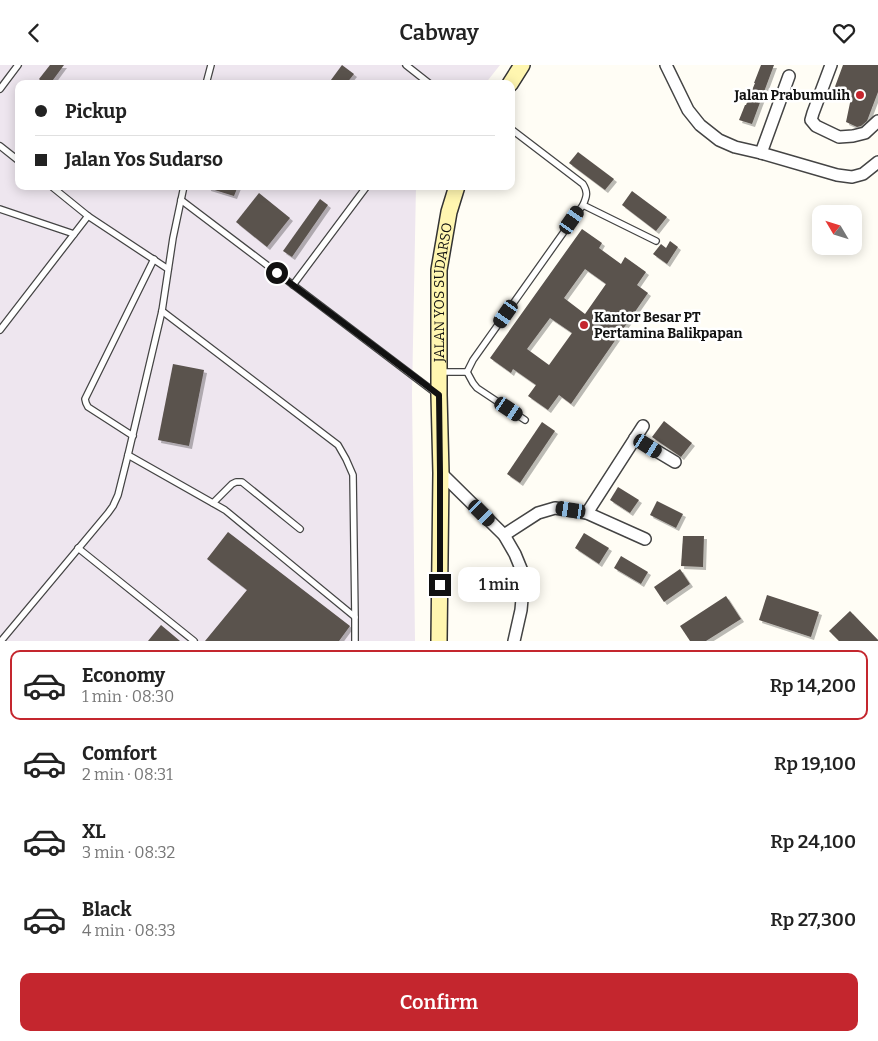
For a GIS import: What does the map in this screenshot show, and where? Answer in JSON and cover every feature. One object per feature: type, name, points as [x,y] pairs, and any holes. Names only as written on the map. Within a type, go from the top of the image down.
[{"type":"main road","points":[[513,80],[522,65]]},
{"type":"main road","name":"JALAN YOS SUDARSO","points":[[439,641],[439,270],[449,212],[456,190]]},
{"type":"street","points":[[666,65],[688,110],[700,125],[719,140],[735,147],[837,175],[852,177],[863,174],[878,161]]},
{"type":"street","points":[[831,65],[811,120],[816,126],[839,137],[853,136],[865,133],[878,121]]},
{"type":"street","points":[[761,153],[789,76]]},
{"type":"street","points":[[587,513],[642,426]]},
{"type":"street","points":[[635,438],[675,462]]},
{"type":"street","points":[[440,473],[504,535],[515,554],[522,571],[523,588],[521,610],[514,641]]},
{"type":"street","points":[[504,535],[538,513],[555,508],[587,513],[645,539]]},
{"type":"lane","points":[[207,80],[211,65]]},
{"type":"lane","points":[[406,65],[425,80]]},
{"type":"lane","points":[[0,89],[16,66]]},
{"type":"lane","points":[[515,132],[582,184],[587,195],[583,205],[467,371],[477,388],[525,420]]},
{"type":"lane","points":[[0,146],[15,158]]},
{"type":"lane","points":[[56,190],[88,215],[168,269]]},
{"type":"lane","points":[[0,641],[113,506],[118,495],[162,311],[172,238],[183,190]]},
{"type":"lane","points":[[293,285],[364,190]]},
{"type":"lane","points":[[182,200],[439,395]]},
{"type":"lane","points":[[583,205],[656,241]]},
{"type":"lane","points":[[0,209],[74,234]]},
{"type":"lane","points":[[0,331],[88,215]]},
{"type":"lane","points":[[133,436],[88,407],[85,399],[154,259]]},
{"type":"lane","points":[[162,311],[338,445],[353,475],[355,641]]},
{"type":"lane","points":[[440,372],[467,371]]},
{"type":"lane","points":[[128,455],[225,510],[355,617]]},
{"type":"lane","points":[[213,503],[232,483],[242,482],[300,529]]},
{"type":"lane","points":[[78,548],[194,641]]},
{"type":"shaded area","points":[[0,65],[500,65],[488,80],[15,80],[15,190],[416,190],[412,394],[415,641],[0,641]]},
{"type":"building","points":[[50,65],[64,65],[53,80],[39,79]]},
{"type":"building","points":[[342,65],[354,74],[349,80],[331,80]]},
{"type":"building","points":[[761,65],[774,65],[752,124],[739,120]]},
{"type":"building","name":"Jalan Prabumulih","points":[[843,65],[878,65],[878,92],[867,121],[861,126],[857,127],[846,122],[851,98],[833,92]]},
{"type":"building","points":[[578,152],[614,179],[605,190],[569,163]]},
{"type":"building","points":[[214,190],[236,190],[234,196]]},
{"type":"building","points":[[632,191],[667,217],[656,231],[622,205]]},
{"type":"building","points":[[259,193],[290,218],[267,247],[236,222]]},
{"type":"building","points":[[320,199],[328,205],[292,257],[283,251]]},
{"type":"building","name":"Kantor Besar PT Pertamina Balikpapan","points":[[582,229],[602,243],[599,248],[621,264],[625,257],[646,272],[637,285],[648,293],[571,404],[559,395],[548,410],[528,396],[536,385],[513,369],[511,373],[490,358]],"holes":[[[585,269],[606,284],[585,314],[564,298]],[[550,318],[572,333],[549,365],[527,349]]]},
{"type":"building","points":[[670,241],[678,247],[667,264],[653,254],[661,244],[666,248]]},
{"type":"building","points":[[173,364],[204,370],[189,446],[158,440]]},
{"type":"building","points":[[664,421],[692,443],[681,457],[652,437]]},
{"type":"building","points":[[542,422],[555,431],[520,483],[507,474]]},
{"type":"building","points":[[618,487],[639,500],[630,513],[610,500]]},
{"type":"building","points":[[657,501],[683,514],[676,528],[650,515]]},
{"type":"building","points":[[228,532],[350,626],[339,641],[205,641],[247,590],[207,559]]},
{"type":"building","points":[[584,533],[609,548],[599,564],[575,548]]},
{"type":"building","points":[[683,536],[704,536],[703,567],[681,566]]},
{"type":"building","points":[[621,556],[648,572],[641,584],[614,568]]},
{"type":"building","points":[[680,569],[690,584],[664,602],[654,587]]},
{"type":"building","points":[[767,595],[819,612],[811,637],[759,620]]},
{"type":"building","points":[[726,596],[741,619],[706,641],[690,641],[680,626]]},
{"type":"building","points":[[850,611],[878,641],[839,641],[829,631]]},
{"type":"building","points":[[161,625],[180,641],[148,641]]},
{"type":"place","name":"Jalan Prabumulih","points":[[860,95]]},
{"type":"place","name":"Kantor Besar PT Pertamina Balikpapan","points":[[584,325]]},
{"type":"route","points":[[277,273],[439,395],[440,585]]}]
